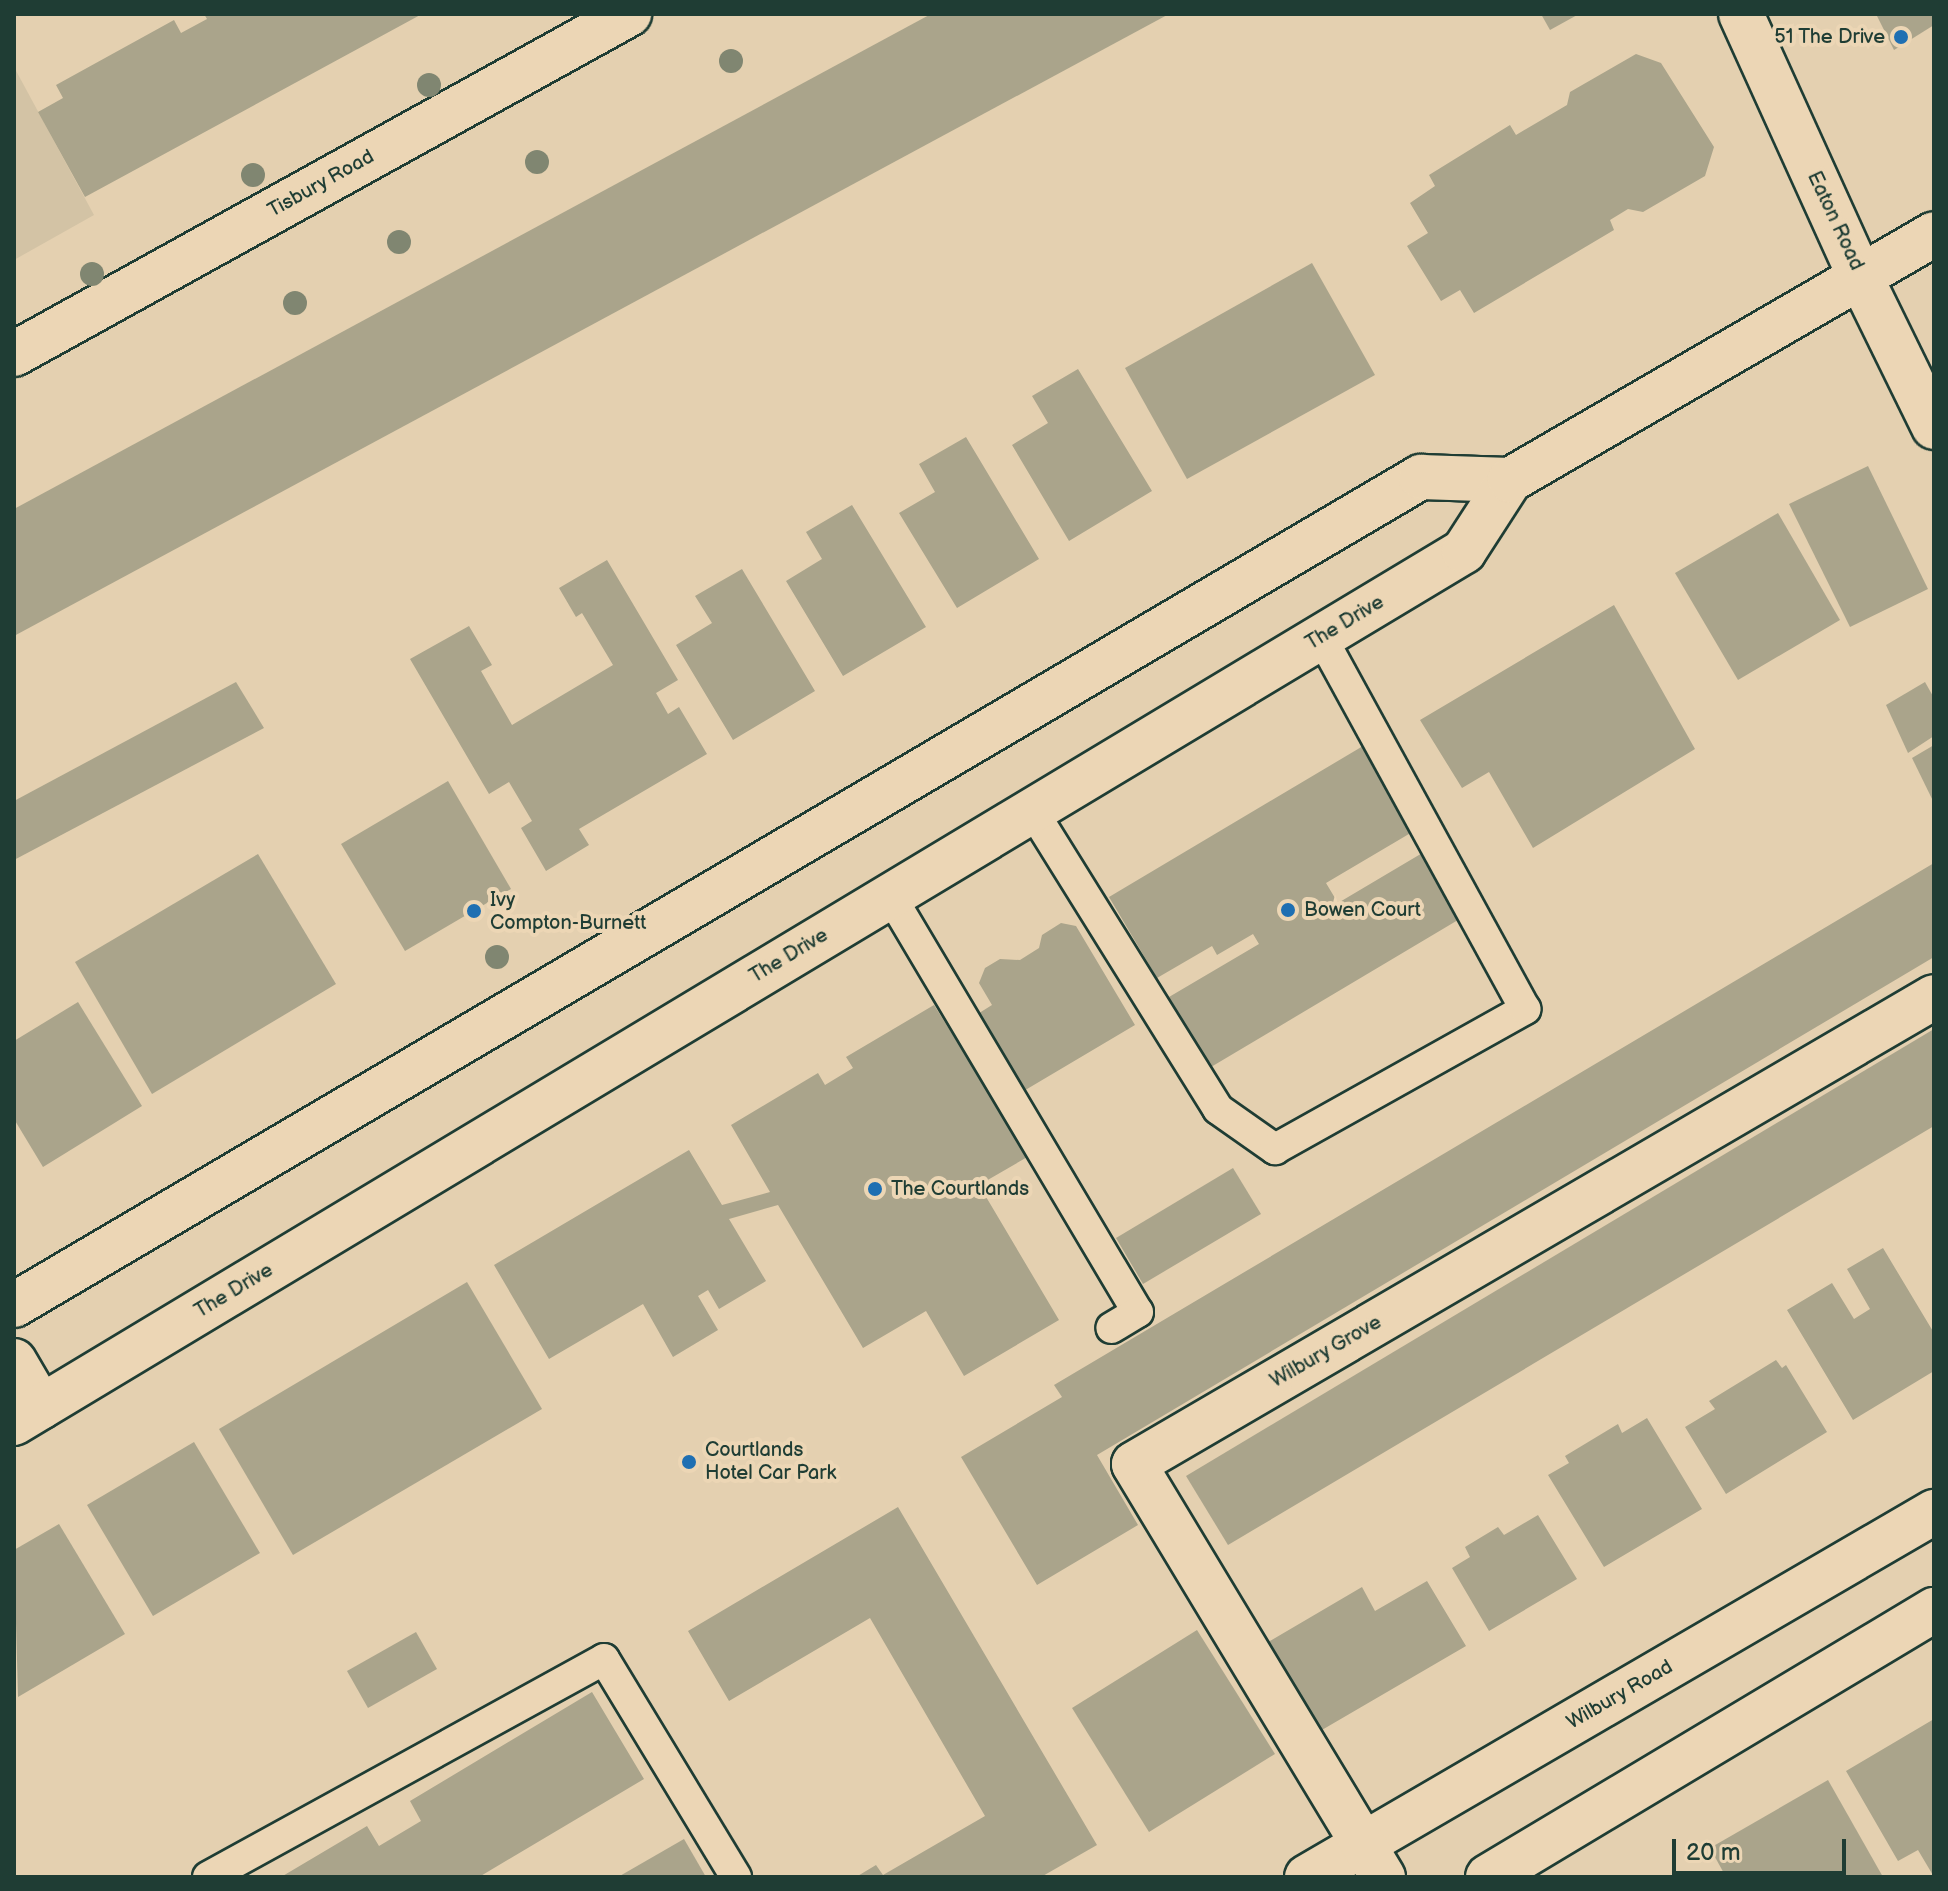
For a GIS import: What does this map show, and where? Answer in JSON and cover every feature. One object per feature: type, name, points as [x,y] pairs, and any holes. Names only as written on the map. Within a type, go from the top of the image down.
[{"type":"main road","name":"Tisbury Road","points":[[14,354],[629,14]]},
{"type":"main road","name":"Eaton Road","points":[[1741,14],[1860,276],[1934,427]]},
{"type":"main road","name":"The Drive","points":[[14,1361],[28,1415],[1464,551],[1510,480],[1934,234]]},
{"type":"main road","points":[[14,1305],[1421,477],[1510,480]]},
{"type":"main road","name":"Wilbury Grove","points":[[1373,1860],[1134,1464],[1934,997]]},
{"type":"main road","name":"Wilbury Road","points":[[1307,1877],[1373,1860],[1934,1512]]},
{"type":"main road","points":[[1488,1877],[1934,1610]]},
{"type":"lane","points":[[1032,810],[1218,1109],[1275,1149],[1525,1009],[1321,637]]},
{"type":"lane","points":[[890,895],[1138,1312],[1111,1328]]},
{"type":"lane","points":[[208,1877],[604,1659],[736,1877]]},
{"type":"shaded area","points":[[14,67],[94,215],[14,260]]},
{"type":"building","points":[[204,14],[422,14],[85,197],[38,112],[63,98],[56,85],[174,20],[181,33],[207,19]]},
{"type":"building","points":[[931,14],[1169,14],[14,636],[14,509]]},
{"type":"building","points":[[1541,14],[1579,14],[1550,30]]},
{"type":"building","name":"51 The Drive","points":[[1876,14],[1934,14],[1934,25],[1894,50]]},
{"type":"building","points":[[1636,54],[1661,63],[1714,147],[1705,176],[1643,212],[1628,209],[1610,220],[1614,230],[1474,313],[1460,290],[1441,301],[1407,246],[1428,233],[1410,203],[1435,186],[1429,175],[1510,125],[1516,135],[1567,105],[1570,92]]},
{"type":"building","points":[[1312,263],[1375,375],[1187,479],[1125,368]]},
{"type":"building","points":[[1078,369],[1152,491],[1069,541],[1012,445],[1048,423],[1032,396]]},
{"type":"building","points":[[966,437],[1039,559],[957,608],[899,513],[935,492],[919,464]]},
{"type":"building","points":[[1868,466],[1928,589],[1850,627],[1789,504]]},
{"type":"building","points":[[852,505],[926,627],[843,676],[786,581],[822,559],[806,532]]},
{"type":"building","points":[[1778,513],[1840,620],[1738,680],[1675,573]]},
{"type":"building","points":[[607,560],[678,680],[656,693],[668,714],[679,707],[707,754],[579,829],[589,845],[546,871],[521,828],[532,821],[509,782],[489,794],[410,659],[469,626],[492,665],[481,671],[512,725],[613,665],[582,613],[576,617],[559,588]]},
{"type":"building","points":[[742,569],[815,691],[733,740],[676,645],[712,623],[695,596]]},
{"type":"building","points":[[1614,605],[1695,749],[1533,848],[1489,772],[1462,788],[1420,720]]},
{"type":"building","points":[[236,682],[264,728],[14,860],[14,801]]},
{"type":"building","points":[[1925,682],[1934,698],[1934,736],[1908,753],[1886,705]]},
{"type":"building","points":[[1934,745],[1934,803],[1912,758]]},
{"type":"building","name":"Bowen Court","points":[[1363,746],[1414,831],[1326,883],[1338,903],[1424,852],[1463,917],[1211,1067],[1169,997],[1259,944],[1253,934],[1217,955],[1212,946],[1157,978],[1109,897]]},
{"type":"building","points":[[448,781],[511,889],[405,951],[341,844]]},
{"type":"building","points":[[258,854],[336,984],[152,1094],[75,962]]},
{"type":"building","points":[[1934,863],[1934,957],[1097,1455],[1138,1525],[1037,1585],[961,1457],[1062,1397],[1054,1385]]},
{"type":"building","points":[[1061,923],[1076,926],[1135,1025],[1022,1092],[976,1015],[992,1005],[979,983],[985,968],[1000,959],[1020,960],[1039,948],[1042,935]]},
{"type":"building","points":[[78,1002],[142,1106],[43,1167],[14,1119],[14,1041]]},
{"type":"building","name":"The Courtlands","points":[[934,1005],[1029,1156],[979,1185],[1059,1320],[964,1376],[926,1311],[863,1348],[778,1205],[729,1219],[766,1281],[719,1309],[708,1290],[698,1296],[718,1330],[673,1357],[643,1304],[549,1359],[494,1265],[689,1150],[722,1205],[770,1192],[731,1125],[818,1073],[825,1085],[853,1068],[846,1057]]},
{"type":"building","points":[[1934,1029],[1934,1126],[1228,1545],[1186,1476]]},
{"type":"building","points":[[1233,1168],[1261,1214],[1143,1284],[1116,1238]]},
{"type":"building","points":[[1883,1248],[1934,1333],[1934,1371],[1853,1420],[1787,1310],[1832,1283],[1854,1319],[1870,1309],[1847,1269]]},
{"type":"building","points":[[467,1282],[542,1409],[293,1555],[219,1429]]},
{"type":"building","points":[[1776,1360],[1782,1368],[1786,1365],[1827,1432],[1726,1494],[1685,1427],[1715,1409],[1709,1401]]},
{"type":"building","points":[[1647,1418],[1702,1509],[1604,1567],[1548,1475],[1569,1463],[1565,1456],[1618,1424],[1622,1433]]},
{"type":"building","points":[[194,1442],[260,1553],[153,1616],[87,1505]]},
{"type":"building","points":[[898,1507],[1097,1845],[1041,1877],[856,1877],[876,1865],[883,1875],[985,1816],[870,1618],[729,1701],[688,1631]]},
{"type":"building","points":[[1538,1515],[1577,1579],[1489,1631],[1452,1568],[1470,1557],[1465,1547],[1498,1527],[1504,1535]]},
{"type":"building","points":[[59,1524],[125,1634],[18,1697],[14,1550]]},
{"type":"building","points":[[1427,1581],[1466,1646],[1315,1734],[1263,1645],[1362,1587],[1375,1611]]},
{"type":"building","points":[[1197,1630],[1275,1754],[1149,1832],[1072,1708]]},
{"type":"building","points":[[416,1632],[437,1669],[368,1708],[347,1671]]},
{"type":"building","points":[[592,1692],[644,1779],[479,1877],[281,1877],[367,1826],[379,1846],[421,1821],[410,1801]]},
{"type":"building","points":[[1934,1719],[1934,1877],[1918,1850],[1898,1861],[1846,1771]]},
{"type":"building","points":[[1828,1780],[1883,1877],[1726,1877],[1710,1848]]},
{"type":"building","points":[[684,1839],[706,1877],[618,1877]]},
{"type":"place","name":"51 The Drive","points":[[1901,37]]},
{"type":"place","name":"Bowen Court","points":[[1288,910]]},
{"type":"place","name":"Ivy Compton-Burnett","points":[[474,911]]},
{"type":"place","name":"The Courtlands","points":[[875,1189]]},
{"type":"place","name":"Courtlands Hotel Car Park","points":[[689,1462]]}]
